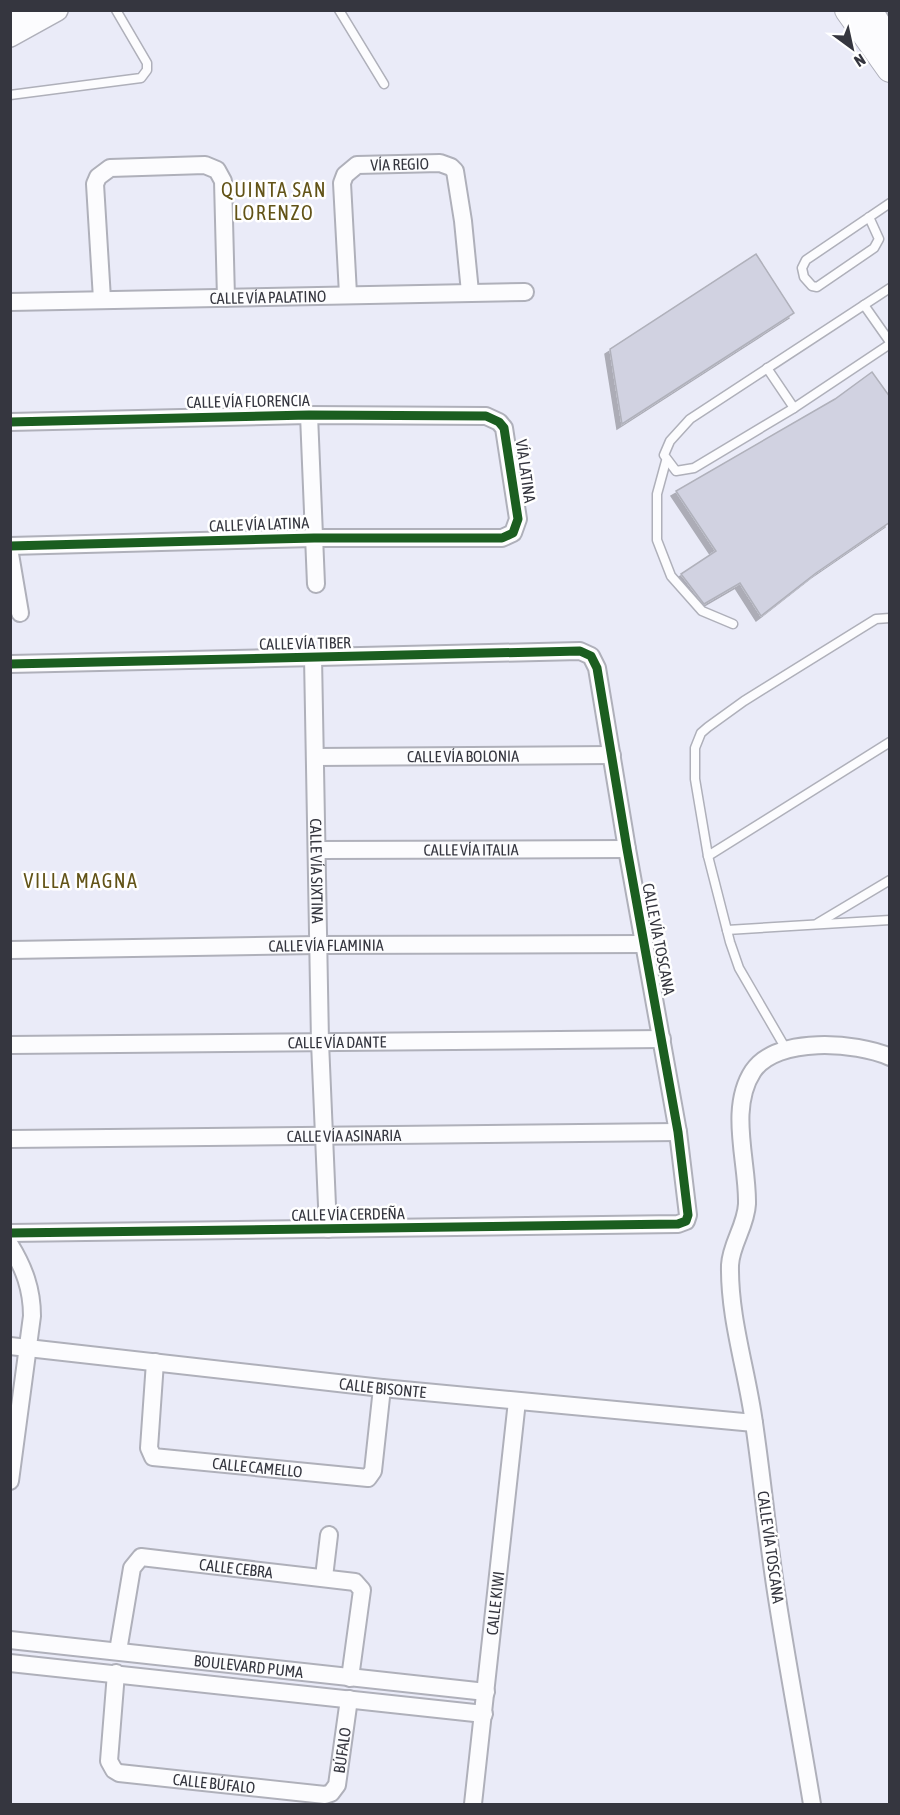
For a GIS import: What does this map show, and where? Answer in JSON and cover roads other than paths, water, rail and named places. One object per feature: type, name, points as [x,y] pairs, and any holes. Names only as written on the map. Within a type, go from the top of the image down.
[{"type":"main road","points":[[10,15],[21,10]]},
{"type":"main road","points":[[848,10],[890,69]]},
{"type":"main road","points":[[871,10],[890,41]]},
{"type":"street","points":[[10,36],[57,10]]},
{"type":"street","name":"VÍA REGIO","points":[[348,294],[342,183],[345,175],[357,165],[402,162],[445,164],[455,171],[470,292]]},
{"type":"street","points":[[102,300],[95,184],[98,177],[110,168],[205,165],[217,170],[223,181],[226,297]]},
{"type":"street","name":"CALLE VÍA PALATINO","points":[[10,302],[525,292]]},
{"type":"street","points":[[309,415],[316,584]]},
{"type":"street","name":"CALLE VÍA FLORENCIA","points":[[10,422],[309,415],[486,416]]},
{"type":"street","name":"VÍA LATINA","points":[[486,416],[500,422],[506,436],[518,519],[517,526],[508,536]]},
{"type":"street","name":"CALLE VÍA LATINA","points":[[10,546],[314,538],[508,536]]},
{"type":"street","points":[[10,554],[20,613]]},
{"type":"street","name":"CALLE VÍA TIBER","points":[[10,664],[580,651],[591,656],[595,662]]},
{"type":"street","name":"CALLE VÍA SIXTINA","points":[[314,657],[320,1042],[328,1229]]},
{"type":"street","name":"CALLE VÍA TOSCANA","points":[[595,662],[644,944],[663,1039],[678,1132],[688,1215],[686,1221]]},
{"type":"street","name":"CALLE VÍA BOLONIA","points":[[315,757],[612,754]]},
{"type":"street","name":"CALLE VÍA ITALIA","points":[[317,850],[627,849]]},
{"type":"street","name":"CALLE VÍA FLAMINIA","points":[[10,950],[318,945],[644,944]]},
{"type":"street","name":"CALLE VÍA DANTE","points":[[10,1045],[663,1039]]},
{"type":"street","points":[[786,1049],[809,1046],[852,1049],[890,1057]]},
{"type":"street","name":"CALLE VÍA TOSCANA","points":[[786,1049],[765,1058],[755,1069],[742,1096],[747,1203],[743,1225],[732,1253],[731,1289],[754,1423],[776,1586],[812,1804]]},
{"type":"street","name":"CALLE VÍA ASINARIA","points":[[10,1139],[678,1132]]},
{"type":"street","name":"CALLE VÍA CERDEÑA","points":[[10,1233],[686,1221]]},
{"type":"street","points":[[10,1245],[27,1279],[32,1297],[32,1316],[19,1347],[10,1481]]},
{"type":"street","name":"CALLE BISONTE","points":[[19,1347],[382,1388],[754,1423]]},
{"type":"street","name":"CALLE CAMELLO","points":[[155,1362],[149,1448],[153,1457],[368,1478],[373,1471],[382,1388]]},
{"type":"street","name":"CALLE KIWI","points":[[473,1804],[517,1401]]},
{"type":"street","points":[[324,1577],[329,1535]]},
{"type":"street","name":"CALLE CEBRA","points":[[118,1651],[132,1568],[136,1559],[147,1557],[350,1580],[359,1585],[362,1594],[351,1678]]},
{"type":"street","name":"BOULEVARD PUMA","points":[[10,1640],[486,1692]]},
{"type":"street","name":"BOULEVARD PUMA","points":[[10,1663],[484,1714]]},
{"type":"street","name":"CALLE BÚFALO","points":[[116,1673],[109,1761],[114,1770],[119,1773],[325,1795]]},
{"type":"street","name":"BÚFALO","points":[[325,1795],[332,1793],[337,1785],[350,1699]]},
{"type":"lane","points":[[10,95],[141,78],[147,70],[147,63],[116,10]]},
{"type":"lane","points":[[339,10],[384,84]]},
{"type":"lane","points":[[869,217],[879,239],[874,248],[817,287],[812,286],[804,277],[802,268],[806,260],[869,217],[890,203]]},
{"type":"lane","points":[[864,305],[890,343],[794,408],[694,468],[676,471],[666,461],[664,455],[670,441],[690,419],[767,368],[890,288]]},
{"type":"lane","points":[[767,368],[794,408]]},
{"type":"lane","points":[[666,461],[657,494],[657,540],[671,576],[702,611],[733,624]]},
{"type":"lane","points":[[786,1049],[739,968],[708,856],[693,759],[701,733],[744,701],[876,619],[890,618]]},
{"type":"lane","points":[[708,856],[890,742]]},
{"type":"lane","points":[[816,925],[890,879]]},
{"type":"lane","points":[[728,930],[890,920]]},
{"type":"district","name":"QUINTA SAN LORENZO","points":[[274,200]]},
{"type":"district","name":"VILLA MAGNA","points":[[81,880]]}]
